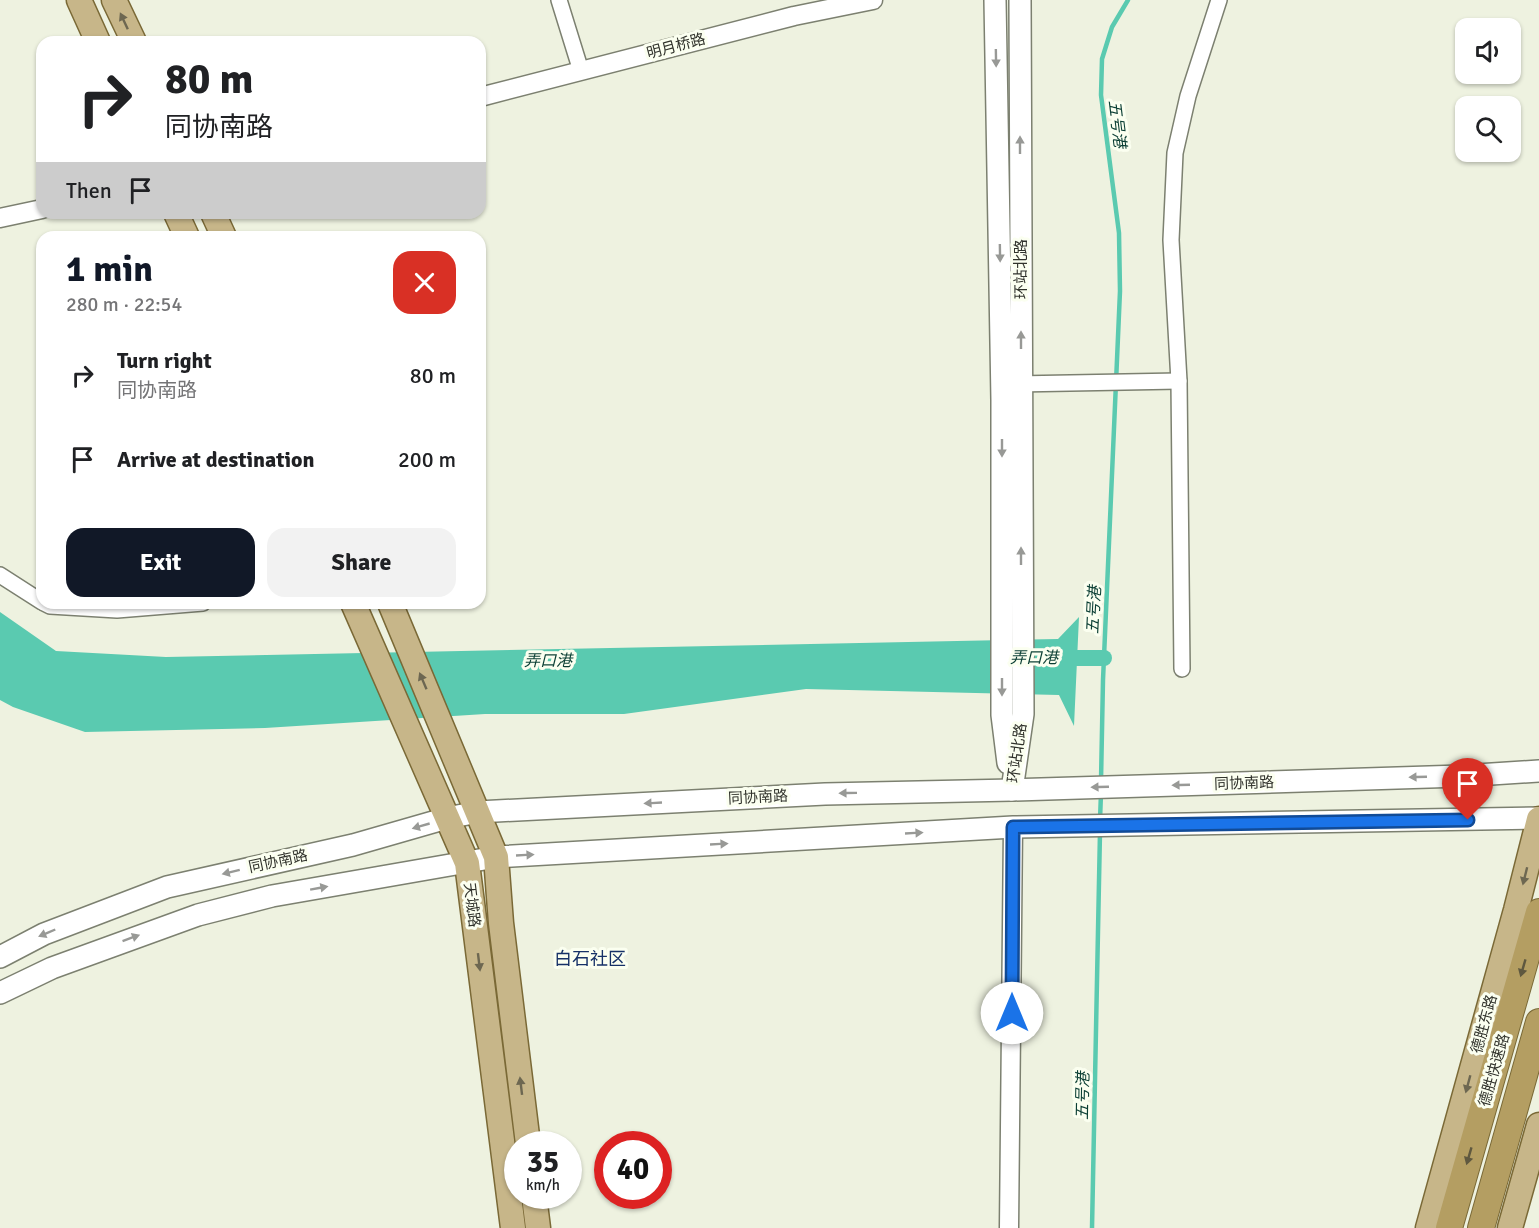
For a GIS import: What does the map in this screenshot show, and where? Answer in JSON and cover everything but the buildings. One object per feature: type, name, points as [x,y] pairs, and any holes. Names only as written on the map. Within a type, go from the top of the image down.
[{"type":"highway","name":"德胜快速路","points":[[1449,1228],[1539,912]]},
{"type":"highway","name":"德胜快速路","points":[[1481,1228],[1539,1022]]},
{"type":"main road","points":[[79,0],[95,36]]},
{"type":"main road","points":[[114,0],[131,36]]},
{"type":"main road","name":"环站北路","points":[[995,0],[1021,384]]},
{"type":"main road","name":"环站北路","points":[[1012,790],[1012,616],[1021,384],[1020,0]]},
{"type":"main road","name":"天城路","points":[[356,609],[467,863],[513,1228]]},
{"type":"main road","name":"天城路","points":[[393,609],[496,857],[501,923],[526,1131]]},
{"type":"main road","name":"同协南路","points":[[0,957],[44,934],[168,887],[353,845],[447,818],[478,812],[825,794],[1461,776],[1539,771]]},
{"type":"main road","points":[[0,993],[52,968],[198,915],[273,896],[496,857],[1013,827],[1539,819]]},
{"type":"main road","name":"德胜东路","points":[[1428,1228],[1510,933],[1539,819]]},
{"type":"main road","points":[[1510,1228],[1539,1125]]},
{"type":"main road","points":[[536,1209],[538,1228]]},
{"type":"street","points":[[559,0],[581,71]]},
{"type":"street","name":"明月桥路","points":[[486,95],[794,16],[873,0]]},
{"type":"street","points":[[1182,669],[1179,381],[1170,240],[1175,153],[1188,96],[1219,0]]},
{"type":"street","points":[[0,218],[36,209]]},
{"type":"street","points":[[1021,384],[1179,381]]},
{"type":"street","points":[[0,575],[36,598]]},
{"type":"street","points":[[100,609],[129,609]]},
{"type":"street","points":[[1009,1228],[1013,827]]},
{"type":"water","points":[[0,612],[56,651],[166,657],[1058,639],[1079,617],[1074,726],[1059,695],[806,689],[624,714],[485,714],[265,728],[85,732],[13,707],[0,700]]},
{"type":"waterway","name":"五号港","points":[[1101,781],[1103,680],[1120,291],[1119,233],[1101,95],[1102,59],[1112,27],[1128,0]]},
{"type":"waterway","name":"弄口港","points":[[1057,658],[1104,658]]},
{"type":"waterway","name":"五号港","points":[[1100,820],[1101,793]]},
{"type":"waterway","name":"五号港","points":[[1092,1228],[1100,832]]},
{"type":"district","name":"白石社区","points":[[590,959]]},
{"type":"route","points":[[1012,1013],[1013,827],[1468,820]]}]
